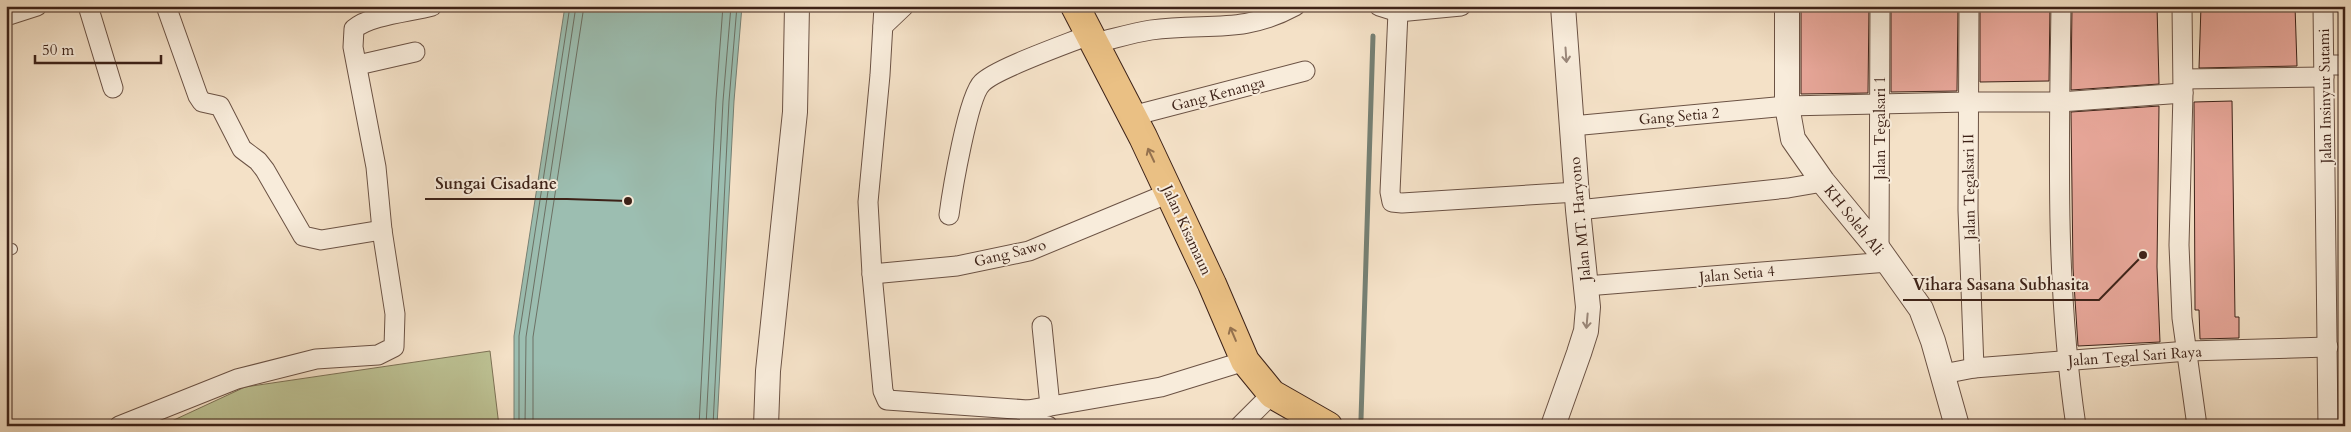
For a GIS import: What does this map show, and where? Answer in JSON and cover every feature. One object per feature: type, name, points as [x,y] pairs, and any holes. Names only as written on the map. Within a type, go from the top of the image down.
[{"type":"main road","name":"Jalan Kisamaun","points":[[1075,6],[1132,116],[1169,193],[1245,361],[1272,394],[1310,421]]},
{"type":"street","points":[[6,16],[37,6]]},
{"type":"street","points":[[88,6],[112,88]]},
{"type":"street","points":[[166,6],[198,96],[202,102],[220,106],[242,149],[258,161],[265,170],[303,236],[321,240],[382,230]]},
{"type":"street","points":[[119,426],[237,379],[316,359],[378,355],[394,347],[395,314],[382,230],[376,167],[353,37],[354,28],[359,24],[432,6]]},
{"type":"street","points":[[766,426],[768,371],[795,112],[798,6]]},
{"type":"street","points":[[884,6],[868,202],[872,274],[883,391],[887,400],[1024,419],[1048,426]]},
{"type":"street","points":[[883,26],[904,6]]},
{"type":"street","points":[[949,215],[955,173],[970,112],[980,85],[997,73],[1092,39],[1151,30],[1224,28],[1251,24],[1294,6]]},
{"type":"street","points":[[1379,6],[1398,12],[1461,6]]},
{"type":"street","name":"Jalan MT. Haryono","points":[[1553,426],[1586,331],[1588,308],[1577,201],[1563,6]]},
{"type":"street","name":"KH Soleh Ali","points":[[1787,6],[1787,106],[1793,138],[1823,182],[1883,256],[1921,309],[1943,374],[1957,426]]},
{"type":"street","name":"Jalan Tegalsari 1","points":[[1880,6],[1883,256]]},
{"type":"street","name":"Jalan Tegalsari II","points":[[1969,6],[1968,210],[1974,368]]},
{"type":"street","points":[[2061,6],[2059,235],[2067,361],[2076,426]]},
{"type":"street","points":[[2182,6],[2184,86],[2179,245],[2182,318],[2197,426]]},
{"type":"street","name":"Jalan Insinyur Sutami","points":[[2323,6],[2328,426]]},
{"type":"street","points":[[1398,12],[1389,198],[1392,202],[1577,201],[1788,188],[1823,182]]},
{"type":"street","points":[[358,65],[415,52]]},
{"type":"street","name":"Gang Setia 2","points":[[1572,126],[1787,106],[2060,102],[2324,71],[2345,65]]},
{"type":"street","name":"Gang Kenanga","points":[[1132,116],[1305,71]]},
{"type":"street","name":"Gang Sawo","points":[[872,274],[957,266],[1029,251],[1169,193]]},
{"type":"street","name":"Jalan Setia 4","points":[[1586,286],[1883,256]]},
{"type":"street","points":[[1042,326],[1050,406]]},
{"type":"street","name":"Jalan Tegal Sari Raya","points":[[1943,374],[1974,368],[2188,351],[2328,347]]},
{"type":"street","points":[[1024,419],[1050,406],[1177,383],[1245,361]]},
{"type":"street","points":[[1240,426],[1272,394]]},
{"type":"green space","points":[[490,351],[499,426],[161,426],[245,387]]},
{"type":"water","points":[[565,6],[742,6],[734,101],[717,426],[514,426],[514,336]]},
{"type":"building","points":[[1801,6],[1869,6],[1868,93],[1801,94]]},
{"type":"building","points":[[1958,6],[1957,91],[1891,92],[1891,7]]},
{"type":"building","points":[[1980,6],[2050,6],[2049,81],[1980,82]]},
{"type":"building","points":[[2072,6],[2157,6],[2159,84],[2071,90]]},
{"type":"building","points":[[2201,6],[2295,6],[2297,66],[2199,68]]},
{"type":"building","points":[[2232,101],[2235,317],[2239,317],[2239,338],[2200,339],[2199,310],[2195,310],[2194,102]]},
{"type":"building","points":[[2159,106],[2157,267],[2160,342],[2078,346],[2073,268],[2071,112]]},
{"type":"waterway","points":[[1361,419],[1373,36]]},
{"type":"place","name":"Sungai Cisadane","points":[[628,201]]},
{"type":"place","name":"Vihara Sasana Subhasita","points":[[2143,255]]}]
